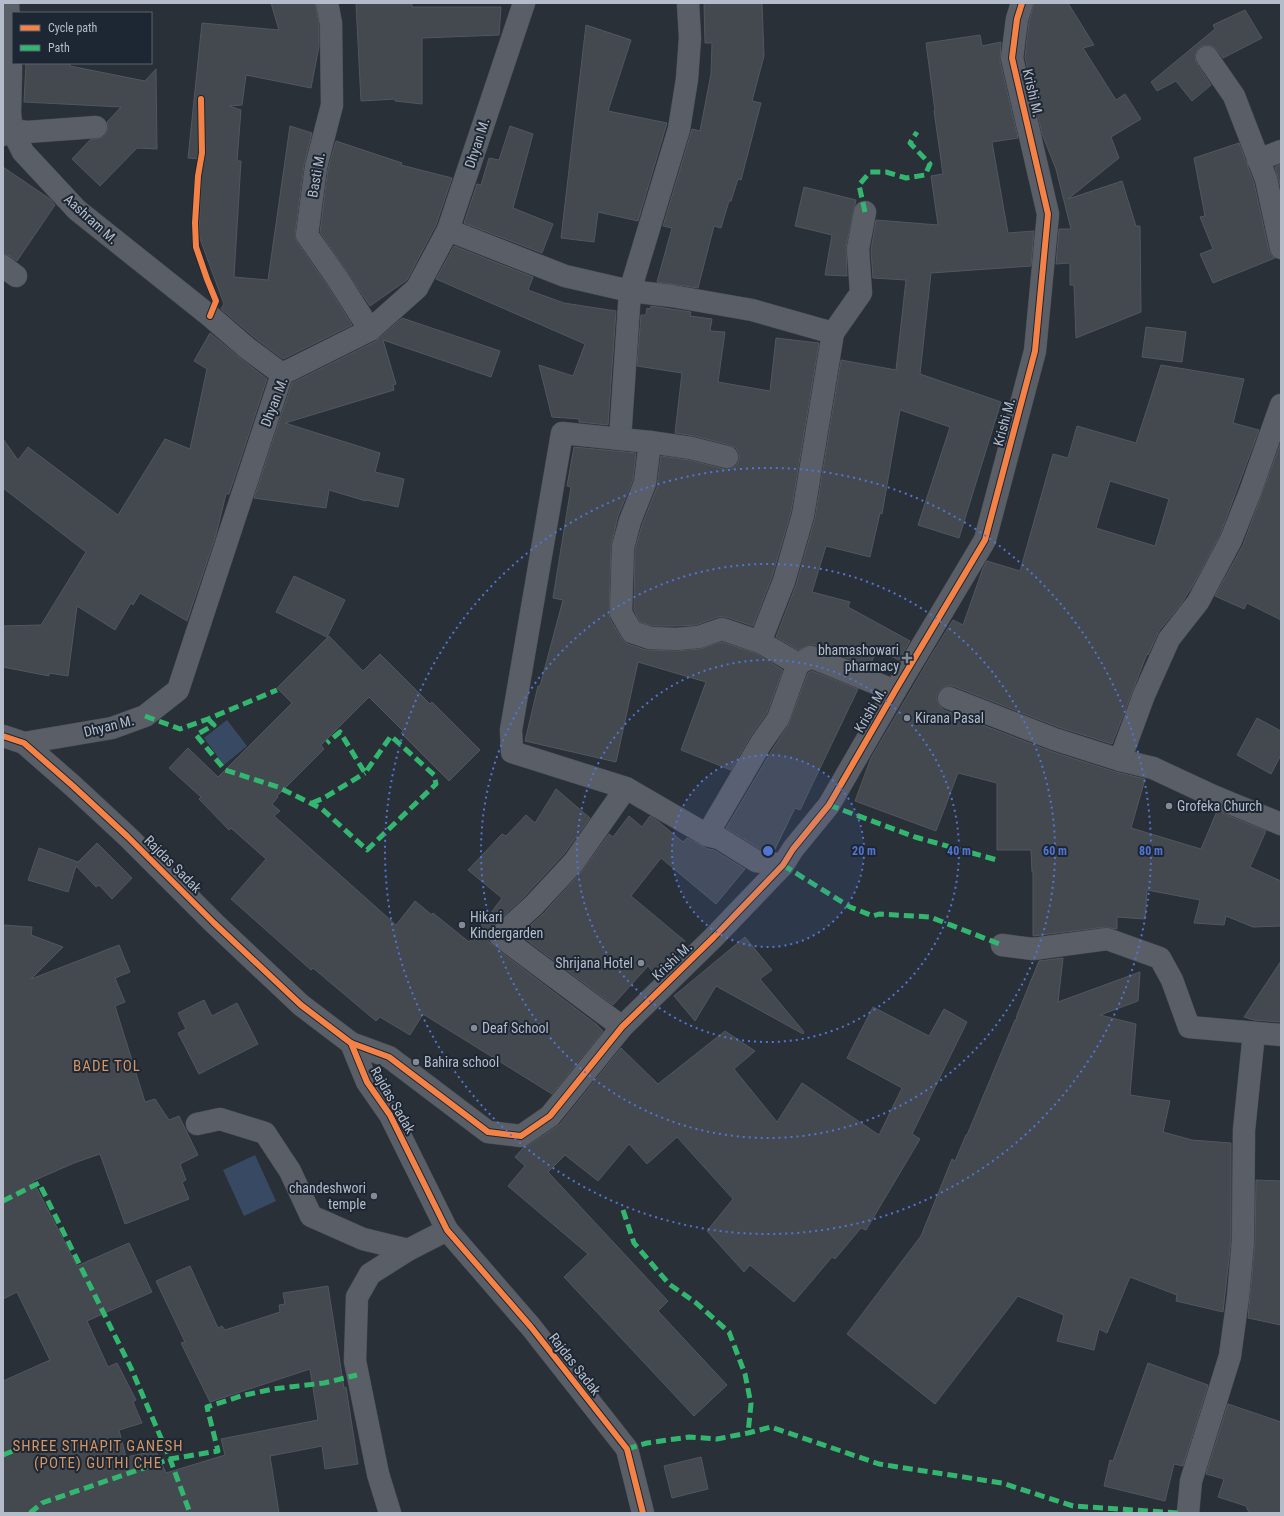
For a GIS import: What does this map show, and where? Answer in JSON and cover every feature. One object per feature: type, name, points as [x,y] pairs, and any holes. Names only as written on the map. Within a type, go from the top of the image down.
[{"type":"street","name":"Aashram M.","points":[[8,3],[11,68],[10,113],[7,133],[78,210],[210,316],[247,348],[282,374]]},
{"type":"street","name":"Basti M.","points":[[327,3],[331,23],[332,105],[316,167],[307,235],[337,278],[370,330]]},
{"type":"street","name":"Dhyan M.","points":[[24,743],[112,728],[145,716],[178,690],[282,374],[370,330],[417,288],[448,230],[524,3]]},
{"type":"street","points":[[620,439],[630,291],[679,128],[687,79],[690,38],[688,3]]},
{"type":"street","name":"Krishi M.","points":[[351,1043],[389,1057],[488,1132],[521,1136],[550,1116],[622,1027],[714,937],[782,865],[793,849],[829,805],[985,540],[1035,351],[1048,214],[1012,58],[1017,19],[1022,3]]},
{"type":"street","points":[[1207,58],[1234,96],[1266,179],[1281,248]]},
{"type":"street","points":[[7,133],[96,127]]},
{"type":"street","points":[[1258,160],[1281,151]]},
{"type":"street","points":[[760,642],[784,582],[803,515],[833,333],[861,293],[858,248],[865,212]]},
{"type":"street","points":[[448,230],[565,276],[630,291],[672,296],[752,310],[833,333]]},
{"type":"street","points":[[1120,760],[1144,695],[1169,639],[1198,602],[1231,540],[1281,405]]},
{"type":"street","points":[[727,458],[691,448],[650,442],[562,433],[511,730],[512,752],[626,788],[707,835],[719,838],[756,861],[782,865]]},
{"type":"street","points":[[650,442],[645,483],[630,521],[623,547],[621,613],[632,632],[650,638],[676,639],[699,637],[722,630],[760,642],[798,664]]},
{"type":"street","points":[[707,835],[761,743],[778,719],[798,664],[811,657],[895,691]]},
{"type":"street","points":[[949,698],[1054,739],[1120,760],[1153,768],[1213,796],[1281,824]]},
{"type":"street","name":"Rajdas Sadak","points":[[3,736],[24,743],[128,837],[214,923],[301,1005],[351,1043],[367,1082],[390,1115],[448,1230],[531,1327],[627,1449],[643,1513]]},
{"type":"street","points":[[622,1027],[500,936],[534,905],[574,862],[626,788]]},
{"type":"street","points":[[1002,945],[1033,949],[1107,939],[1114,941],[1160,958],[1172,980],[1189,1026],[1281,1035]]},
{"type":"street","points":[[1188,1513],[1191,1481],[1230,1356],[1238,1297],[1243,1241],[1244,1130],[1254,1033]]},
{"type":"street","points":[[197,1124],[220,1119],[265,1133],[290,1171],[311,1216],[363,1239],[408,1250]]},
{"type":"street","points":[[390,1513],[378,1474],[355,1361],[357,1297],[370,1274],[408,1250],[448,1230]]},
{"type":"water","points":[[227,720],[247,746],[224,765],[204,738]]},
{"type":"water","points":[[255,1155],[276,1201],[244,1216],[223,1170]]},
{"type":"building","points":[[271,3],[315,3],[319,24],[319,46],[311,88],[246,75],[242,105],[229,106],[241,110],[237,161],[241,161],[234,277],[268,280],[290,126],[312,133],[304,165],[295,234],[297,242],[327,285],[352,325],[283,359],[255,338],[221,309],[224,304],[199,236],[202,159],[188,158],[202,23],[279,30]]},
{"type":"building","points":[[356,3],[412,3],[412,7],[501,7],[499,35],[422,38],[422,104],[395,101],[395,99],[361,101]]},
{"type":"building","points":[[704,3],[762,3],[764,56],[752,101],[761,103],[741,180],[738,179],[731,201],[729,201],[721,228],[714,226],[698,288],[657,282],[672,228],[663,226],[692,129],[700,131],[711,74],[712,43],[705,43]]},
{"type":"building","points":[[1034,3],[1068,3],[1094,45],[1083,48],[1116,100],[1125,94],[1141,119],[1111,137],[1119,158],[1068,199],[1122,181],[1136,226],[1140,226],[1141,312],[1076,338],[1074,285],[1070,285],[1070,263],[1056,264],[1059,229],[1071,229],[1056,169],[1042,134],[1025,57],[1029,22]]},
{"type":"building","points":[[1245,10],[1262,38],[1223,58],[1212,46],[1206,45],[1200,47],[1196,52],[1195,58],[1197,64],[1211,85],[1192,101],[1176,81],[1157,91],[1151,82],[1215,29],[1213,25]]},
{"type":"building","points":[[586,25],[631,40],[608,111],[667,123],[638,221],[598,212],[594,242],[561,238]]},
{"type":"building","points":[[980,35],[982,46],[1001,42],[1000,61],[1018,138],[992,142],[1008,233],[1034,231],[1031,266],[931,273],[920,374],[1001,402],[959,538],[918,525],[950,427],[900,410],[882,514],[880,513],[870,557],[826,546],[812,592],[850,602],[848,607],[910,641],[899,660],[877,650],[869,667],[815,645],[810,645],[798,650],[776,637],[796,585],[815,518],[841,360],[896,370],[906,280],[873,278],[871,250],[876,220],[938,225],[931,176],[943,174],[926,43]]},
{"type":"building","points":[[26,64],[70,64],[70,66],[145,81],[156,69],[157,149],[137,148],[100,186],[72,159],[90,140],[103,137],[107,132],[107,122],[121,107],[24,102]]},
{"type":"building","points":[[510,126],[533,134],[513,208],[553,224],[542,253],[464,223],[477,184],[481,185],[489,158],[499,160]]},
{"type":"building","points":[[336,141],[402,163],[401,165],[452,178],[436,225],[407,280],[370,306],[320,232],[328,169]]},
{"type":"building","points":[[1239,143],[1254,183],[1269,251],[1275,258],[1213,283],[1200,254],[1213,249],[1200,217],[1205,216],[1194,158]]},
{"type":"building","points":[[1281,164],[1281,189],[1275,167]]},
{"type":"building","points":[[3,167],[50,199],[55,205],[17,261],[10,256],[3,254]]},
{"type":"building","points":[[804,187],[856,200],[846,247],[847,276],[825,275],[832,235],[795,226]]},
{"type":"building","points":[[454,246],[533,277],[528,290],[564,303],[616,311],[608,425],[579,422],[579,419],[552,417],[539,365],[573,376],[585,344],[436,279]]},
{"type":"building","points":[[651,306],[691,312],[690,316],[712,319],[710,331],[725,332],[718,382],[770,391],[776,338],[819,343],[791,512],[772,577],[753,626],[726,617],[718,617],[696,625],[652,626],[640,622],[634,610],[635,549],[642,525],[657,487],[661,456],[689,460],[724,469],[730,469],[736,466],[739,460],[739,453],[736,448],[730,445],[675,433],[682,373],[637,366],[641,315],[646,315],[647,308],[650,309]]},
{"type":"building","points":[[402,318],[500,351],[491,377],[383,340],[396,384],[393,385],[394,390],[285,423],[380,453],[375,472],[404,479],[398,507],[366,501],[329,490],[326,508],[254,498],[292,383],[376,341]]},
{"type":"building","points":[[1146,327],[1186,332],[1182,362],[1142,357]]},
{"type":"building","points":[[210,333],[267,379],[229,494],[226,494],[216,535],[187,621],[140,593],[133,605],[131,603],[115,630],[77,606],[68,676],[49,673],[49,676],[3,667],[3,626],[41,625],[86,552],[3,488],[3,439],[18,460],[28,447],[118,515],[165,439],[190,449],[207,369],[194,361]]},
{"type":"building","points":[[1161,365],[1244,379],[1233,423],[1259,430],[1220,535],[1192,587],[1181,604],[1159,631],[1148,655],[1147,654],[1112,744],[1058,727],[953,686],[947,686],[941,689],[937,694],[937,700],[944,710],[1050,751],[1116,772],[1145,779],[1131,828],[1201,849],[1217,811],[1266,831],[1250,867],[1281,881],[1281,926],[1253,927],[1226,916],[1224,925],[1194,923],[1200,900],[1147,890],[1145,919],[1117,917],[1117,929],[1105,927],[1033,936],[1033,872],[1031,850],[997,850],[997,783],[958,773],[936,831],[855,801],[871,758],[932,654],[953,620],[963,625],[983,568],[987,561],[1020,571],[1053,454],[1068,458],[1077,426],[1136,443]],"holes":[[[1110,481],[1169,499],[1155,546],[1096,528]]]},
{"type":"building","points":[[1281,442],[1281,620],[1247,603],[1244,609],[1215,596],[1243,545]]},
{"type":"building","points":[[574,447],[636,453],[633,480],[618,516],[611,546],[609,613],[610,619],[622,639],[628,644],[646,650],[676,651],[700,649],[722,642],[755,653],[783,670],[767,713],[750,737],[731,770],[681,750],[706,682],[638,662],[616,762],[525,741],[538,686],[540,686],[563,600],[553,598],[571,487],[567,486]]},
{"type":"building","points":[[294,576],[345,600],[327,637],[276,612]]},
{"type":"building","points":[[329,636],[363,671],[380,654],[430,704],[432,702],[480,750],[449,781],[401,733],[403,731],[369,697],[321,745],[324,749],[277,796],[278,797],[272,804],[280,811],[274,816],[396,925],[415,901],[432,915],[433,913],[469,942],[502,898],[468,870],[502,834],[506,836],[526,815],[535,823],[556,789],[590,818],[564,854],[525,896],[492,927],[488,933],[488,941],[493,946],[596,1024],[603,1031],[552,1094],[423,1014],[410,1035],[380,1017],[376,1021],[313,968],[311,970],[231,899],[266,859],[231,828],[229,830],[199,799],[201,797],[169,768],[188,748],[218,777],[292,703],[277,688]]},
{"type":"building","points":[[812,671],[858,689],[800,810],[795,808],[774,851],[760,849],[726,828],[772,750],[788,726],[808,673]]},
{"type":"building","points":[[1257,718],[1281,731],[1281,755],[1271,774],[1237,755]]},
{"type":"building","points":[[629,816],[642,827],[650,816],[683,842],[687,838],[708,849],[714,850],[745,869],[716,904],[661,858],[631,896],[685,941],[656,976],[648,966],[613,1005],[520,935],[543,914],[583,870],[609,834],[613,837]]},
{"type":"building","points":[[97,843],[132,878],[112,899],[99,885],[96,887],[76,866],[68,892],[28,880],[39,848],[78,862]]},
{"type":"building","points":[[3,925],[32,927],[31,935],[63,947],[31,979],[119,945],[130,972],[115,978],[125,1002],[115,1006],[145,1102],[155,1099],[169,1120],[179,1116],[198,1155],[180,1164],[186,1180],[182,1182],[189,1199],[125,1224],[100,1154],[74,1163],[33,1181],[77,1266],[129,1243],[152,1292],[87,1321],[108,1367],[117,1363],[136,1400],[133,1402],[142,1423],[119,1430],[126,1457],[156,1451],[166,1473],[225,1455],[221,1439],[318,1420],[310,1369],[210,1402],[181,1343],[185,1342],[156,1281],[190,1266],[218,1328],[222,1326],[225,1330],[280,1312],[279,1305],[285,1304],[283,1293],[328,1286],[358,1464],[325,1469],[322,1446],[270,1456],[279,1513],[3,1513],[3,1381],[50,1360],[17,1292],[3,1299]]},
{"type":"building","points":[[745,937],[772,970],[760,979],[804,1032],[803,1034],[716,986],[695,1021],[674,996]]},
{"type":"building","points":[[1063,958],[1058,1002],[1140,972],[1138,1001],[1100,1015],[1136,1024],[1130,1095],[1170,1101],[1163,1132],[1192,1140],[1231,1143],[1231,1240],[1223,1312],[1176,1301],[1177,1295],[1130,1277],[1107,1333],[1099,1329],[1094,1350],[1057,1341],[1064,1315],[1018,1296],[935,1404],[847,1334],[921,1236],[952,1159],[955,1161],[967,1135],[1016,1020],[1039,961]]},
{"type":"building","points":[[1281,961],[1281,1022],[1254,1020],[1244,1017]]},
{"type":"building","points":[[204,1000],[212,1016],[237,1003],[258,1044],[199,1074],[178,1033],[186,1029],[178,1013]]},
{"type":"building","points":[[873,1007],[929,1036],[944,1009],[967,1022],[912,1134],[920,1139],[866,1230],[861,1228],[835,1259],[832,1257],[794,1302],[750,1265],[744,1272],[707,1231],[733,1199],[677,1137],[647,1164],[629,1144],[598,1181],[565,1155],[548,1172],[668,1301],[658,1311],[727,1385],[694,1416],[564,1277],[588,1254],[508,1186],[525,1166],[515,1157],[523,1148],[560,1124],[621,1048],[658,1084],[725,1031],[755,1051],[734,1069],[777,1122],[802,1083],[879,1135],[902,1088],[847,1058]]},
{"type":"building","points":[[1256,1180],[1281,1181],[1281,1325],[1248,1318],[1255,1242]]},
{"type":"building","points":[[1148,1363],[1208,1385],[1183,1466],[1174,1464],[1165,1501],[1104,1486],[1110,1460],[1113,1461]]},
{"type":"building","points":[[1228,1404],[1281,1422],[1281,1513],[1249,1513],[1246,1506],[1218,1497],[1224,1479],[1206,1474]]},
{"type":"building","points":[[701,1457],[708,1489],[672,1498],[664,1466]]},
{"type":"marked path","points":[[865,212],[859,185],[870,172],[886,172],[906,178],[925,175],[930,164],[910,143],[917,132]]},
{"type":"marked path","points":[[145,716],[180,729],[277,690]]},
{"type":"marked path","points":[[208,719],[214,725],[196,735],[225,770],[278,787],[322,809],[367,850],[436,784],[434,775],[391,736],[365,773],[340,732],[327,743]]},
{"type":"marked path","points":[[312,803],[324,798],[365,773]]},
{"type":"marked path","points":[[829,805],[915,837],[997,860]]},
{"type":"marked path","points":[[783,865],[850,907],[873,916],[879,914],[930,917],[1002,945]]},
{"type":"marked path","points":[[3,1201],[39,1183],[131,1368],[170,1459],[218,1451],[207,1407],[241,1396],[273,1389],[324,1383],[357,1375]]},
{"type":"marked path","points":[[623,1210],[634,1243],[669,1284],[695,1302],[729,1332],[745,1374],[751,1404],[748,1433]]},
{"type":"marked path","points":[[627,1449],[647,1443],[689,1437],[717,1439],[771,1427],[879,1464],[1002,1483],[1073,1506],[1179,1513]]},
{"type":"marked path","points":[[3,1455],[20,1448]]},
{"type":"marked path","points":[[30,1513],[42,1503],[170,1459],[190,1513]]},
{"type":"cycle path","points":[[351,1043],[389,1057],[488,1132],[521,1136],[550,1116],[622,1027],[714,937],[783,865],[793,849],[829,805],[985,540],[1035,351],[1048,214],[1012,58],[1017,19],[1022,3]]},
{"type":"cycle path","points":[[201,99],[202,153],[198,176],[195,223],[196,247],[216,301],[210,316]]},
{"type":"cycle path","points":[[3,736],[24,743],[73,786],[128,837],[214,923],[301,1005],[351,1043],[367,1082],[390,1115],[447,1230],[531,1327],[627,1449],[643,1513]]},
{"type":"place","name":"bhamashowari pharmacy","points":[[907,658]]},
{"type":"place","name":"Kirana Pasal","points":[[907,718]]},
{"type":"place","name":"Grofeka Church","points":[[1169,806]]},
{"type":"place","name":"Hikari Kindergarden","points":[[462,925]]},
{"type":"place","name":"Shrijana Hotel","points":[[641,963]]},
{"type":"place","name":"Deaf School","points":[[474,1028]]},
{"type":"place","name":"Bahira school","points":[[416,1062]]},
{"type":"place","name":"chandeshwori temple","points":[[374,1196]]},
{"type":"district","name":"BADE TOL","points":[[107,1066]]},
{"type":"district","name":"SHREE STHAPIT GANESH (POTE) GUTHI CHE","points":[[98,1454]]}]
